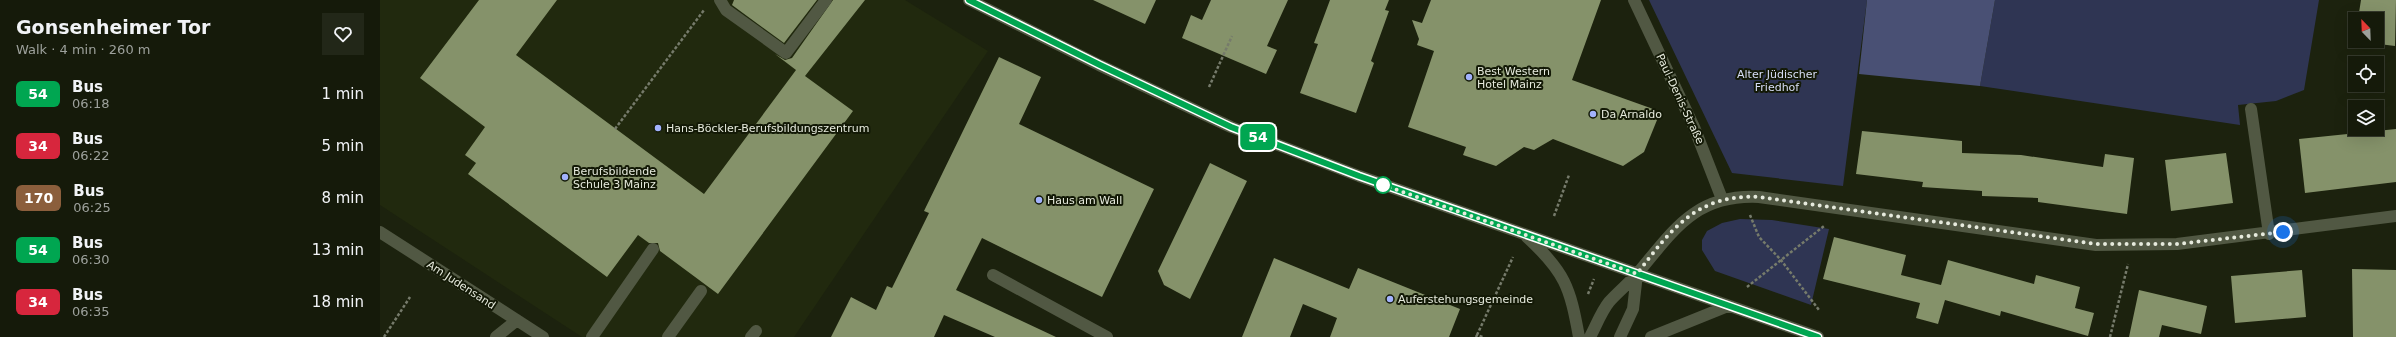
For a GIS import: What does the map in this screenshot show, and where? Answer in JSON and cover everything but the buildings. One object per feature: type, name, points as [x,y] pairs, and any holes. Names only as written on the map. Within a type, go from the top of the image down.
[{"type":"street","points":[[720,0],[726,10],[786,53],[826,0]]},
{"type":"street","points":[[969,0],[1100,65],[1231,127],[1359,176],[1818,337]]},
{"type":"street","name":"Paul-Denis-Straße","points":[[1634,0],[1694,127],[1722,199]]},
{"type":"street","points":[[2251,108],[2269,234]]},
{"type":"street","points":[[1590,337],[1608,303],[1637,274],[1658,246],[1684,219],[1703,206],[1722,199],[1759,197],[2096,244],[2177,244],[2269,234],[2396,216]]},
{"type":"street","name":"Am Judensand","points":[[380,232],[543,337]]},
{"type":"street","points":[[1523,234],[1549,258],[1561,273],[1573,302],[1579,337]]},
{"type":"street","points":[[592,337],[653,249]]},
{"type":"street","points":[[1620,337],[1633,309],[1637,274]]},
{"type":"street","points":[[993,275],[1107,337]]},
{"type":"street","points":[[668,337],[701,291]]},
{"type":"street","points":[[1651,337],[1728,306]]},
{"type":"street","points":[[496,337],[517,320]]},
{"type":"path","points":[[615,129],[707,6]]},
{"type":"path","points":[[1209,87],[1232,36]]},
{"type":"path","points":[[1554,216],[1569,175]]},
{"type":"path","points":[[1750,213],[1759,237],[1781,260],[1819,310]]},
{"type":"path","points":[[1747,287],[1826,224]]},
{"type":"path","points":[[1483,337],[1476,336],[1513,257]]},
{"type":"path","points":[[2110,337],[2128,264]]},
{"type":"path","points":[[1587,298],[1594,279]]},
{"type":"path","points":[[384,337],[410,296]]},
{"type":"shaded area","name":"Hans-Böckler-Berufsbildungszentrum","points":[[380,0],[905,0],[988,51],[794,337],[582,337],[380,205]]},
{"type":"shaded area","points":[[1867,0],[1995,0],[1980,86],[1859,74]]},
{"type":"green space","name":"Alter Jüdischer Friedhof","points":[[1649,0],[1867,0],[1843,186],[1732,173]]},
{"type":"green space","points":[[1995,0],[2319,0],[2304,90],[2276,101],[2238,105],[2240,125],[1980,86]]},
{"type":"green space","points":[[1740,219],[1772,220],[1829,229],[1811,305],[1715,271],[1702,250],[1702,240],[1707,231],[1722,223]]},
{"type":"bus line","name":"54","points":[[969,0],[1100,65],[1231,127],[1359,176],[1818,337]]},
{"type":"place","name":"Best Western Hotel Mainz","points":[[1469,77]]},
{"type":"place","name":"Da Arnaldo","points":[[1593,114]]},
{"type":"place","name":"Hans-Böckler-Berufsbildungszentrum","points":[[658,128]]},
{"type":"place","name":"Berufsbildende Schule 3 Mainz","points":[[565,177]]},
{"type":"place","name":"Haus am Wall","points":[[1039,200]]},
{"type":"place","name":"Auferstehungsgemeinde","points":[[1390,299]]},
{"type":"route","points":[[1383,185],[1637,274],[1658,246],[1684,219],[1703,206],[1722,199],[1740,197],[1759,197],[2096,244],[2177,244],[2283,232]]}]
